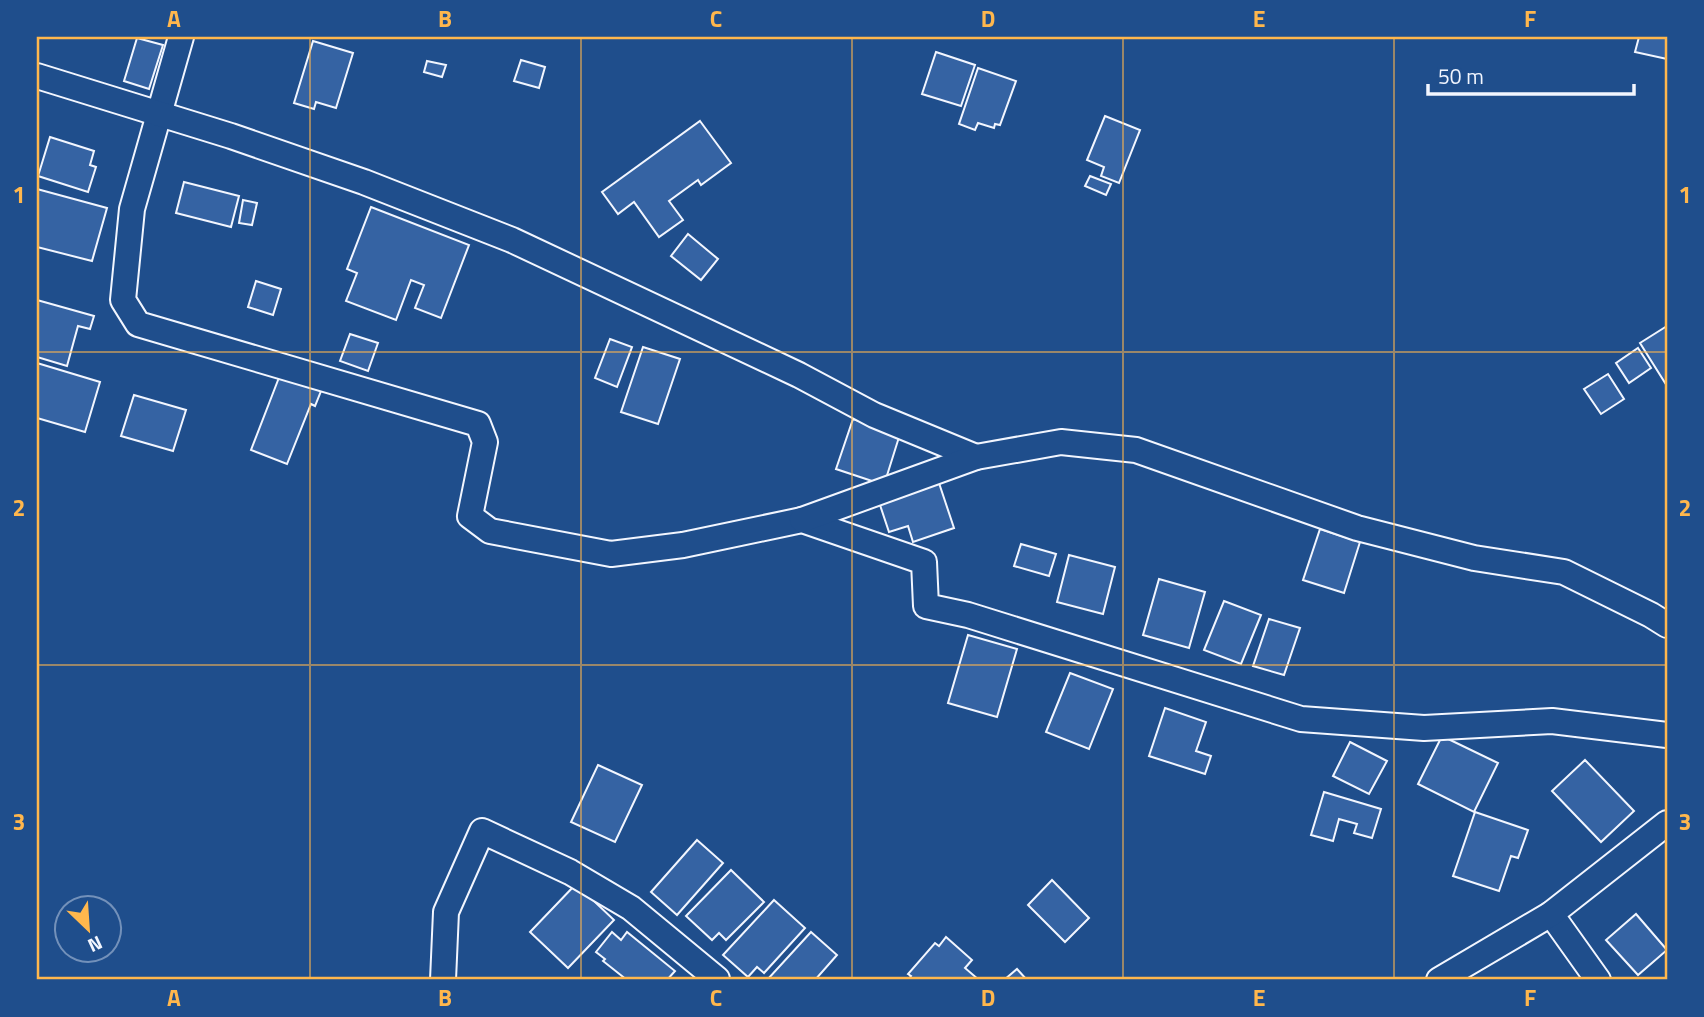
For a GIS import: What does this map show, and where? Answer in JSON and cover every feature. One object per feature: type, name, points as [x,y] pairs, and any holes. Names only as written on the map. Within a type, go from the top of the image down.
[{"type":"street","points":[[181,37],[132,209],[123,300],[138,324],[478,424],[485,442],[470,516],[490,531],[611,554],[683,545],[802,520],[976,457],[1061,442],[1136,450],[1357,528],[1474,558],[1564,572],[1667,625]]},
{"type":"street","points":[[37,76],[231,136],[364,181],[512,240],[799,375],[874,415],[976,457]]},
{"type":"street","points":[[802,520],[924,562],[926,606],[968,615],[1301,719],[1424,728],[1552,721],[1667,735]]},
{"type":"street","points":[[1438,980],[1551,914],[1667,823]]},
{"type":"street","points":[[443,980],[446,912],[482,831],[570,872],[631,908],[717,980]]},
{"type":"street","points":[[1551,914],[1598,980]]},
{"type":"building","points":[[1639,37],[1667,37],[1667,59],[1635,52]]},
{"type":"building","points":[[137,38],[163,45],[149,89],[124,81]]},
{"type":"building","points":[[313,41],[353,53],[336,108],[316,102],[314,109],[294,103]]},
{"type":"building","points":[[936,52],[975,65],[961,106],[922,94]]},
{"type":"building","points":[[521,60],[545,67],[539,88],[514,81]]},
{"type":"building","points":[[427,61],[446,65],[442,77],[424,72]]},
{"type":"building","points":[[978,68],[1016,81],[1000,125],[995,124],[994,128],[978,123],[975,130],[959,124]]},
{"type":"building","points":[[1105,116],[1140,130],[1119,183],[1101,176],[1104,167],[1087,160]]},
{"type":"building","points":[[700,121],[731,163],[701,185],[698,180],[669,201],[683,220],[659,237],[634,202],[618,214],[602,192]]},
{"type":"building","points":[[50,137],[94,151],[90,165],[96,167],[88,192],[38,176]]},
{"type":"building","points":[[1090,176],[1111,184],[1106,195],[1085,186]]},
{"type":"building","points":[[184,182],[239,196],[231,227],[176,213]]},
{"type":"building","points":[[37,189],[107,208],[92,261],[37,247]]},
{"type":"building","points":[[243,200],[257,203],[252,225],[239,223]]},
{"type":"building","points":[[371,207],[469,245],[441,318],[415,308],[424,285],[411,280],[396,320],[346,301],[357,273],[347,269]]},
{"type":"building","points":[[688,234],[718,259],[701,280],[671,256]]},
{"type":"building","points":[[256,281],[281,289],[273,315],[248,307]]},
{"type":"building","points":[[37,300],[94,316],[90,329],[78,326],[67,366],[37,357]]},
{"type":"building","points":[[1667,326],[1667,386],[1640,343]]},
{"type":"building","points":[[350,334],[378,343],[368,371],[340,361]]},
{"type":"building","points":[[610,339],[632,347],[617,387],[595,378]]},
{"type":"building","points":[[643,347],[680,359],[658,424],[621,412]]},
{"type":"building","points":[[1638,348],[1651,368],[1629,383],[1616,363]]},
{"type":"building","points":[[37,363],[100,382],[85,432],[37,418]]},
{"type":"building","points":[[1608,374],[1624,399],[1601,414],[1584,389]]},
{"type":"building","points":[[280,375],[321,391],[315,406],[311,404],[287,464],[251,450]]},
{"type":"building","points":[[134,395],[186,410],[173,451],[121,436]]},
{"type":"building","points":[[853,419],[900,434],[884,485],[836,469]]},
{"type":"building","points":[[939,483],[954,528],[913,542],[908,526],[889,532],[879,502]]},
{"type":"building","points":[[1320,529],[1360,542],[1344,593],[1303,580]]},
{"type":"building","points":[[1021,544],[1056,554],[1049,576],[1014,566]]},
{"type":"building","points":[[1069,555],[1115,567],[1103,614],[1057,602]]},
{"type":"building","points":[[1159,579],[1205,592],[1189,648],[1143,635]]},
{"type":"building","points":[[1224,601],[1261,615],[1241,664],[1204,650]]},
{"type":"building","points":[[1269,619],[1300,628],[1284,675],[1253,666]]},
{"type":"building","points":[[968,635],[1017,649],[997,717],[948,703]]},
{"type":"building","points":[[1070,673],[1113,689],[1089,749],[1046,732]]},
{"type":"building","points":[[1165,708],[1206,722],[1196,751],[1211,756],[1205,774],[1149,756]]},
{"type":"building","points":[[1442,736],[1498,763],[1474,812],[1418,784]]},
{"type":"building","points":[[1350,742],[1387,761],[1369,794],[1333,776]]},
{"type":"building","points":[[1585,760],[1634,811],[1601,842],[1552,791]]},
{"type":"building","points":[[598,765],[642,785],[615,842],[571,822]]},
{"type":"building","points":[[1324,792],[1381,809],[1372,838],[1354,833],[1357,824],[1339,819],[1333,841],[1311,835]]},
{"type":"building","points":[[1475,812],[1528,830],[1518,858],[1511,856],[1499,891],[1453,876]]},
{"type":"building","points":[[697,840],[723,863],[677,915],[651,892]]},
{"type":"building","points":[[731,870],[764,902],[726,940],[719,933],[712,940],[686,916]]},
{"type":"building","points":[[1052,880],[1089,918],[1065,942],[1028,905]]},
{"type":"building","points":[[576,884],[614,920],[568,968],[530,932]]},
{"type":"building","points":[[774,900],[805,928],[764,973],[757,967],[748,977],[723,955]]},
{"type":"building","points":[[1636,914],[1667,950],[1638,975],[1606,940]]},
{"type":"building","points":[[612,932],[621,940],[627,932],[675,971],[667,980],[627,980],[596,952]]},
{"type":"building","points":[[811,932],[837,955],[815,980],[767,980]]},
{"type":"building","points":[[946,937],[972,960],[965,968],[979,980],[908,980],[911,976],[908,974],[935,943],[939,946]]},
{"type":"building","points":[[1017,969],[1027,980],[1004,980]]}]
